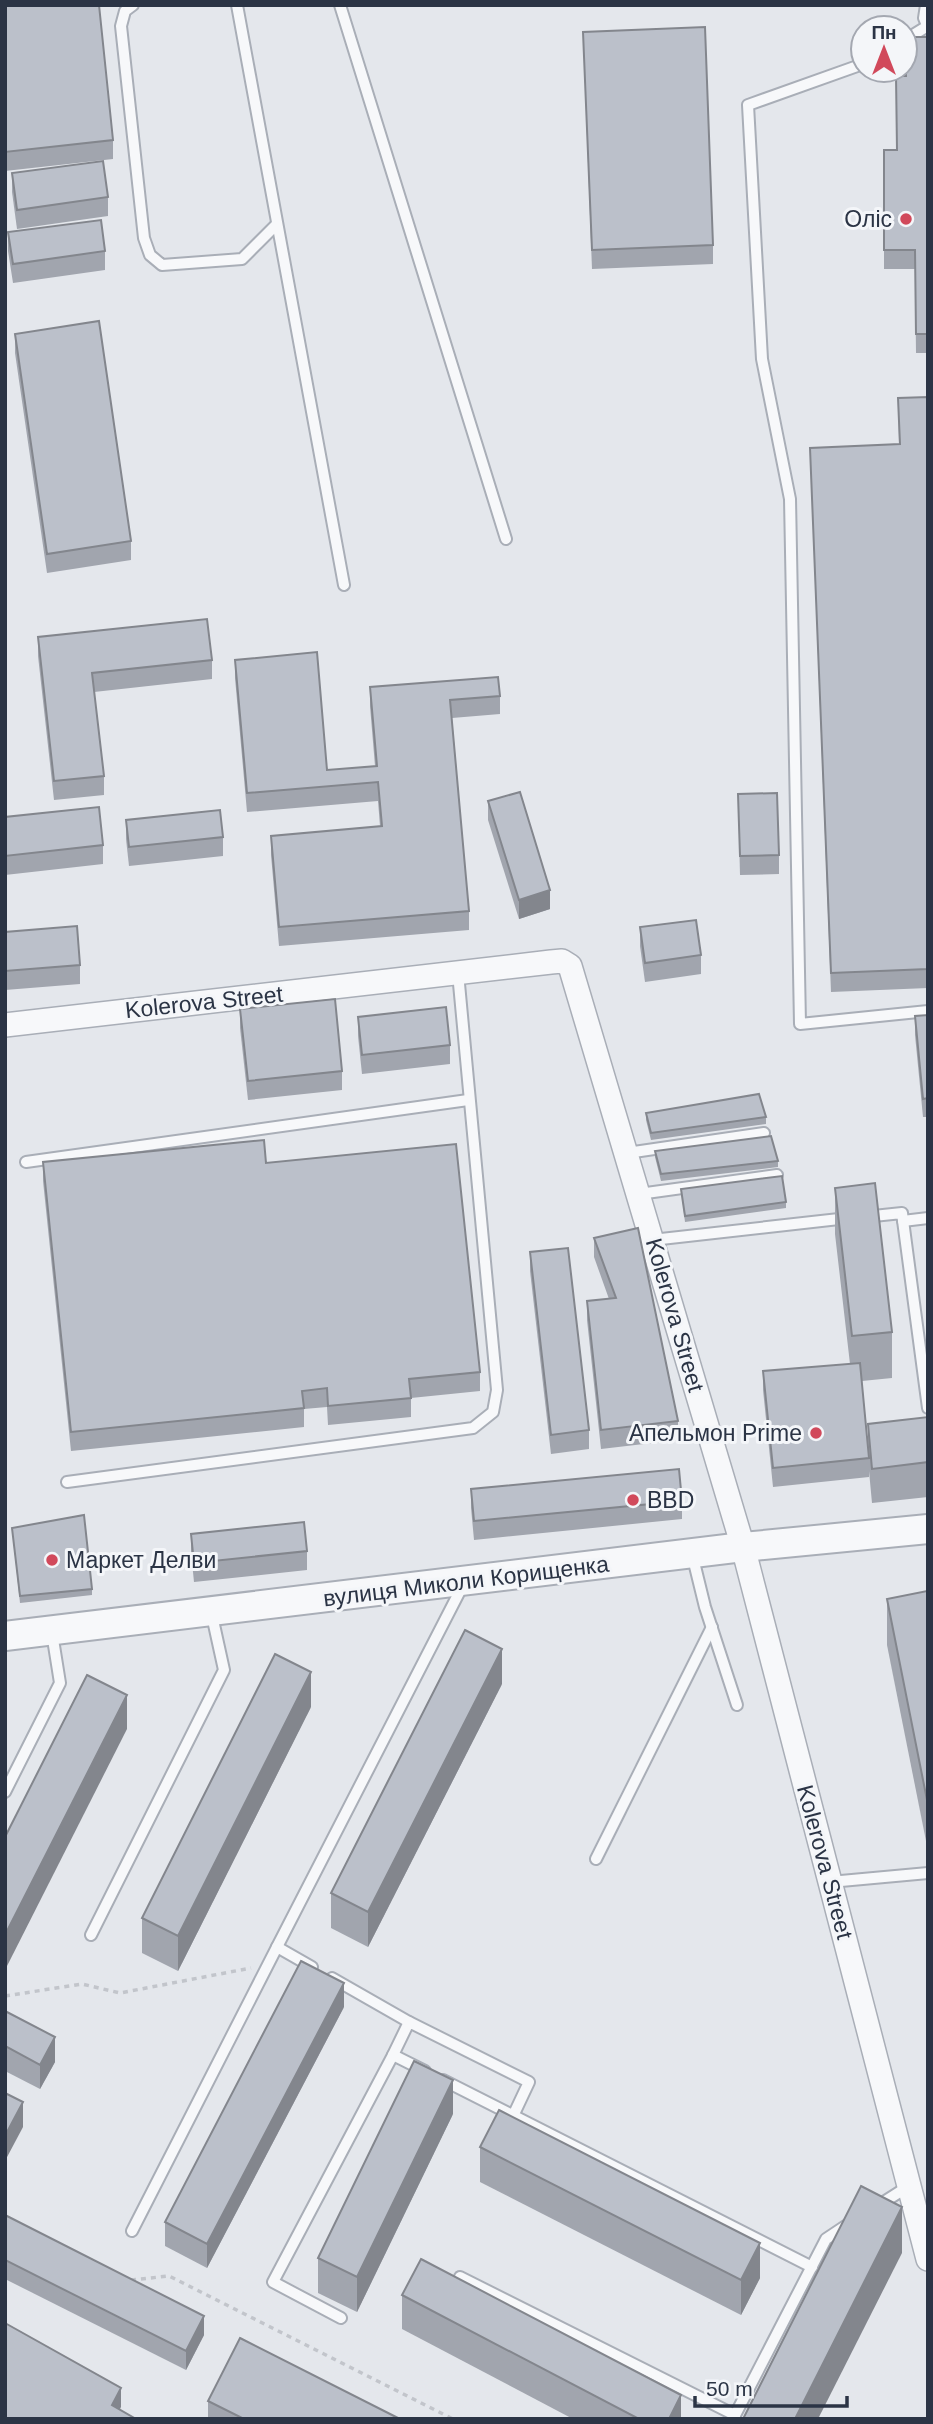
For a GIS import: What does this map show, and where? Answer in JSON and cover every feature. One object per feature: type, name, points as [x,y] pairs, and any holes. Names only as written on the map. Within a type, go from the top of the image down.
[{"type":"street","name":"Kolerova Street","points":[[5,1025],[562,961],[570,966],[743,1547],[928,2259]]},
{"type":"street","name":"вулиця Миколи Корищенка","points":[[5,1636],[743,1547],[928,1528]]},
{"type":"lane","points":[[133,5],[125,11],[121,26],[144,238],[150,256],[162,265],[242,260],[277,224]]},
{"type":"lane","points":[[237,5],[344,585]]},
{"type":"lane","points":[[340,5],[506,539]]},
{"type":"lane","points":[[926,5],[927,28]]},
{"type":"lane","points":[[849,69],[748,105],[762,359],[790,499],[800,1024],[928,1011]]},
{"type":"lane","points":[[67,1482],[473,1428],[493,1412],[497,1390],[458,973]]},
{"type":"lane","points":[[26,1162],[468,1100]]},
{"type":"lane","points":[[627,1153],[764,1133]]},
{"type":"lane","points":[[639,1194],[777,1175]]},
{"type":"lane","points":[[652,1240],[902,1213],[928,1408]]},
{"type":"lane","points":[[904,1221],[928,1218]]},
{"type":"lane","points":[[692,1554],[737,1704]]},
{"type":"lane","points":[[132,2231],[465,1582]]},
{"type":"lane","points":[[91,1935],[225,1670],[211,1611]]},
{"type":"lane","points":[[596,1859],[712,1627]]},
{"type":"lane","points":[[5,1792],[60,1684],[51,1630]]},
{"type":"lane","points":[[830,1882],[928,1873]]},
{"type":"lane","points":[[277,1947],[409,2022],[529,2082],[513,2116]]},
{"type":"lane","points":[[341,2318],[273,2282],[409,2022]]},
{"type":"lane","points":[[393,2055],[812,2267]]},
{"type":"lane","points":[[460,2277],[734,2417],[826,2239],[909,2186]]},
{"type":"path","points":[[5,1996],[82,1984],[120,1993],[268,1965]]},
{"type":"path","points":[[121,2282],[169,2276],[453,2419]]},
{"type":"building","points":[[5,5],[99,5],[113,140],[5,152]]},
{"type":"building","points":[[705,27],[713,245],[592,250],[583,32]]},
{"type":"building","name":"Оліс","points":[[919,37],[928,37],[928,334],[916,334],[915,250],[884,250],[884,150],[897,150],[896,84],[919,84]]},
{"type":"building","points":[[103,161],[108,197],[17,210],[12,173]]},
{"type":"building","points":[[101,220],[105,251],[13,264],[8,232]]},
{"type":"building","points":[[99,321],[131,541],[47,554],[15,334]]},
{"type":"building","points":[[928,397],[928,969],[831,973],[810,448],[900,444],[898,398]]},
{"type":"building","points":[[207,619],[212,660],[92,673],[104,776],[54,781],[38,637]]},
{"type":"building","points":[[317,652],[327,770],[377,766],[370,687],[498,677],[500,696],[450,700],[469,911],[279,927],[271,836],[382,826],[378,782],[247,793],[235,660]]},
{"type":"building","points":[[520,792],[550,890],[519,900],[488,801]]},
{"type":"building","points":[[777,793],[779,855],[740,856],[738,794]]},
{"type":"building","points":[[99,807],[103,845],[5,856],[5,817]]},
{"type":"building","points":[[220,810],[223,837],[129,847],[126,820]]},
{"type":"building","points":[[696,920],[701,955],[645,963],[640,927]]},
{"type":"building","points":[[77,926],[80,965],[5,971],[5,932]]},
{"type":"building","points":[[335,999],[342,1071],[248,1081],[240,1009]]},
{"type":"building","points":[[446,1007],[450,1045],[362,1055],[358,1017]]},
{"type":"building","points":[[928,1015],[928,1098],[923,1099],[915,1016]]},
{"type":"building","points":[[759,1094],[766,1117],[651,1133],[646,1113]]},
{"type":"building","points":[[771,1136],[778,1161],[661,1174],[655,1151]]},
{"type":"building","points":[[264,1140],[266,1163],[456,1144],[480,1372],[409,1379],[411,1398],[328,1406],[327,1388],[302,1391],[304,1408],[71,1432],[43,1162]]},
{"type":"building","points":[[782,1176],[786,1202],[685,1216],[681,1189]]},
{"type":"building","points":[[875,1183],[892,1332],[852,1336],[835,1188]]},
{"type":"building","points":[[638,1228],[678,1421],[601,1430],[587,1301],[616,1298],[594,1238]]},
{"type":"building","points":[[568,1248],[589,1430],[551,1435],[530,1252]]},
{"type":"building","name":"Апельмон Prime","points":[[860,1363],[869,1458],[773,1468],[763,1371]]},
{"type":"building","points":[[928,1417],[928,1462],[872,1469],[868,1424]]},
{"type":"building","points":[[679,1469],[682,1501],[474,1521],[471,1489]]},
{"type":"building","name":"Маркет Делви","points":[[84,1515],[92,1589],[20,1596],[12,1528]]},
{"type":"building","points":[[304,1522],[307,1551],[194,1563],[191,1534]]},
{"type":"building","points":[[928,1592],[928,1805],[887,1599]]},
{"type":"building","points":[[465,1630],[502,1649],[368,1912],[331,1893]]},
{"type":"building","points":[[275,1654],[311,1672],[178,1936],[142,1918]]},
{"type":"building","points":[[87,1675],[127,1695],[5,1935],[5,1837]]},
{"type":"building","points":[[301,1961],[344,1983],[207,2244],[165,2222]]},
{"type":"building","points":[[5,2011],[55,2037],[40,2065],[5,2046]]},
{"type":"building","points":[[414,2061],[453,2080],[357,2277],[318,2258]]},
{"type":"building","points":[[5,2093],[23,2102],[6,2134],[5,2134]]},
{"type":"building","points":[[499,2110],[760,2243],[741,2280],[480,2147]]},
{"type":"building","points":[[861,2186],[902,2207],[795,2419],[743,2419]]},
{"type":"building","points":[[5,2215],[204,2316],[186,2351],[5,2260]]},
{"type":"building","points":[[421,2259],[681,2395],[669,2419],[639,2419],[402,2295]]},
{"type":"building","points":[[5,2323],[121,2388],[112,2405],[136,2419],[5,2419]]},
{"type":"building","points":[[240,2338],[400,2419],[244,2419],[208,2401]]},
{"type":"place","name":"Оліс","points":[[906,219]]},
{"type":"place","name":"Апельмон Prime","points":[[816,1433]]},
{"type":"place","name":"BBD","points":[[633,1500]]},
{"type":"place","name":"Маркет Делви","points":[[52,1560]]}]
